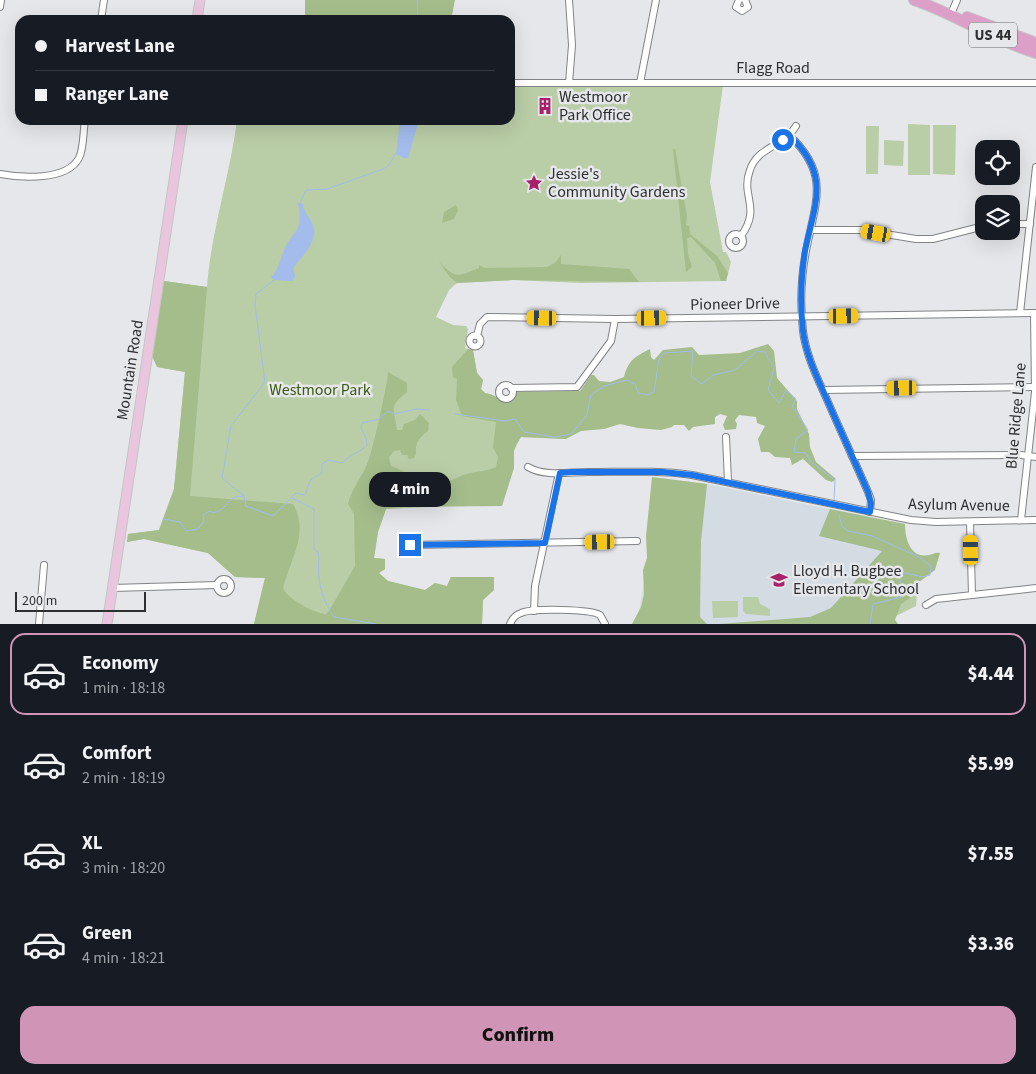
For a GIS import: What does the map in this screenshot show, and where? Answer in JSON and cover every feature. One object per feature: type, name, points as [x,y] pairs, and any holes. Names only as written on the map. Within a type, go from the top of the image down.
[{"type":"highway","name":"US 44","points":[[914,0],[951,14],[1036,53]]},
{"type":"highway","name":"US 44","points":[[951,14],[965,16],[1036,43]]},
{"type":"main road","points":[[198,15],[200,0]]},
{"type":"main road","name":"Mountain Road","points":[[107,624],[182,125]]},
{"type":"street","points":[[0,7],[1,0]]},
{"type":"street","points":[[102,15],[104,0]]},
{"type":"street","points":[[569,0],[572,45],[569,83]]},
{"type":"street","points":[[640,83],[656,0]]},
{"type":"street","points":[[738,0],[736,7],[742,11],[748,7],[745,0]]},
{"type":"street","points":[[951,14],[957,0]]},
{"type":"street","name":"Flagg Road","points":[[515,83],[1036,83]]},
{"type":"street","points":[[0,174],[32,178],[61,172],[73,166],[79,157],[84,125]]},
{"type":"street","points":[[741,236],[751,218],[747,183],[752,164],[760,154],[790,136],[796,126]]},
{"type":"street","points":[[790,136],[809,157],[814,169],[816,195],[803,268],[802,316],[808,354],[870,498],[870,512]]},
{"type":"street","points":[[1020,313],[1036,167]]},
{"type":"street","points":[[1020,224],[1030,224]]},
{"type":"street","points":[[811,230],[860,230],[907,238],[933,239],[975,228]]},
{"type":"street","name":"Pioneer Drive","points":[[477,336],[486,317],[615,319],[1035,313]]},
{"type":"street","name":"Blue Ridge Lane","points":[[1021,520],[1036,387],[1035,313]]},
{"type":"street","points":[[511,388],[577,387],[611,341],[615,319]]},
{"type":"street","points":[[823,390],[1036,387]]},
{"type":"street","points":[[726,438],[728,481]]},
{"type":"street","points":[[852,456],[1036,457]]},
{"type":"street","name":"Asylum Avenue","points":[[528,467],[539,472],[560,473],[662,472],[728,481],[870,512],[919,520],[970,522],[1036,520]]},
{"type":"street","points":[[534,611],[535,586],[560,473]]},
{"type":"street","points":[[970,522],[972,594]]},
{"type":"street","points":[[410,545],[637,541]]},
{"type":"street","points":[[39,624],[44,565]]},
{"type":"street","points":[[112,588],[217,585]]},
{"type":"street","points":[[926,605],[936,599],[1036,588]]},
{"type":"street","points":[[510,624],[519,613],[534,611],[594,612],[600,615],[605,624]]},
{"type":"shaded area","points":[[662,478],[707,484],[887,521],[906,575],[812,624],[637,624]]},
{"type":"green space","points":[[305,0],[455,0],[452,15],[305,15]]},
{"type":"green space","name":"Westmoor Park","points":[[515,85],[723,85],[710,182],[723,252],[726,252],[731,262],[726,281],[581,283],[513,280],[457,283],[449,290],[436,317],[453,325],[466,326],[468,329],[465,348],[473,350],[477,373],[483,380],[481,389],[485,393],[510,402],[516,392],[580,391],[566,439],[520,437],[513,454],[514,468],[431,507],[386,509],[378,532],[374,558],[385,559],[385,569],[379,573],[388,581],[425,590],[435,583],[447,586],[451,577],[494,577],[494,590],[483,600],[482,624],[254,624],[265,578],[235,577],[208,553],[144,539],[127,542],[128,534],[159,530],[174,489],[185,372],[157,367],[164,281],[207,287],[212,245],[236,125],[515,125]]},
{"type":"green space","points":[[908,124],[930,125],[930,175],[908,175]]},
{"type":"green space","points":[[933,125],[956,125],[955,175],[933,174]]},
{"type":"green space","points":[[866,126],[879,126],[878,174],[866,174]]},
{"type":"green space","points":[[884,140],[904,141],[903,166],[884,165]]},
{"type":"green space","points":[[673,149],[675,149],[687,216],[686,225],[689,226],[690,234],[717,256],[728,273],[726,281],[721,281],[715,263],[691,237],[687,238],[688,254],[692,267],[686,272]]},
{"type":"green space","points":[[456,205],[458,210],[454,219],[442,223],[444,212]]},
{"type":"green space","points":[[561,255],[561,264],[629,269],[639,282],[513,280],[457,283],[449,276],[439,262],[453,274],[461,275],[479,268],[479,265],[485,268],[547,267],[555,263]]},
{"type":"green space","points":[[164,281],[207,287],[190,496],[293,504],[298,514],[299,536],[283,588],[295,601],[321,613],[326,614],[329,611],[355,566],[354,514],[348,504],[371,453],[388,372],[407,383],[407,392],[397,401],[394,408],[397,430],[402,430],[404,424],[415,420],[420,414],[429,423],[428,431],[417,443],[414,458],[409,459],[407,455],[402,455],[400,450],[394,451],[389,457],[391,466],[434,486],[463,475],[496,467],[498,457],[493,447],[496,422],[462,416],[456,400],[457,379],[453,377],[452,367],[468,349],[473,350],[477,373],[483,380],[481,389],[485,393],[510,402],[516,392],[580,391],[591,375],[594,375],[599,381],[610,382],[624,377],[633,359],[650,349],[651,357],[654,360],[663,350],[692,347],[699,355],[740,353],[768,344],[774,351],[777,378],[797,401],[797,409],[809,434],[810,447],[816,462],[836,479],[832,482],[826,480],[803,459],[792,465],[790,458],[775,457],[769,452],[761,452],[758,439],[765,426],[757,423],[756,417],[739,415],[735,420],[737,424],[736,429],[725,430],[723,425],[727,416],[720,414],[715,417],[715,424],[693,427],[689,431],[684,425],[674,425],[661,430],[620,424],[604,429],[581,431],[566,439],[521,437],[514,449],[514,468],[502,506],[404,507],[386,509],[378,532],[374,558],[385,559],[385,569],[379,573],[388,581],[425,590],[435,583],[447,586],[451,577],[494,577],[494,590],[483,600],[482,624],[254,624],[265,578],[235,577],[208,553],[144,539],[127,542],[128,534],[159,530],[174,489],[185,372],[157,367],[152,356]]},
{"type":"green space","points":[[652,477],[707,484],[701,541],[700,617],[707,624],[632,624],[641,607],[644,594],[643,570],[647,558],[646,536]]},
{"type":"green space","points":[[830,509],[905,524],[906,535],[913,551],[923,555],[940,553],[935,570],[910,589],[910,598],[901,604],[895,620],[898,624],[719,624],[810,617],[831,608],[882,551],[819,536]]},
{"type":"green space","points":[[917,594],[916,606],[888,620],[812,624],[867,618]]},
{"type":"green space","points":[[743,597],[758,597],[760,604],[770,609],[770,616],[746,614],[743,611]]},
{"type":"green space","points":[[712,601],[738,601],[738,617],[713,618]]},
{"type":"water","points":[[399,125],[418,125],[408,158],[403,158],[396,154]]},
{"type":"water","points":[[298,203],[303,204],[312,222],[314,237],[309,248],[293,268],[295,277],[292,281],[274,280],[271,277],[277,269],[286,245],[296,231],[300,220]]},
{"type":"waterway","points":[[417,0],[418,15]]},
{"type":"waterway","points":[[300,203],[306,190],[327,189],[383,169],[389,165],[396,153]]},
{"type":"waterway","points":[[274,280],[256,294],[255,305],[265,382],[231,426],[222,478],[244,496],[246,506],[273,516],[296,493],[305,495],[311,479],[322,473],[322,464],[328,460],[342,463],[367,445],[361,428],[362,423],[379,419],[388,411],[394,414],[417,409],[430,410]]},
{"type":"waterway","points":[[455,414],[505,421],[515,419],[524,432],[555,437],[571,434],[587,415],[591,395],[604,386],[627,380],[635,384],[638,393],[647,395],[654,392],[659,359],[664,353],[693,351],[691,376],[702,384],[713,375],[735,370],[757,351],[765,352],[774,368],[768,390],[779,403],[786,390],[796,399],[792,406],[808,430],[796,439],[794,452],[806,453],[811,462],[835,480],[834,501]]},
{"type":"waterway","points":[[163,519],[180,522],[186,531],[198,529],[204,521],[203,515],[210,511],[213,513],[221,510],[234,497],[244,496]]},
{"type":"waterway","points":[[292,498],[314,509],[314,549],[318,552],[319,557],[319,581],[323,596],[334,617],[376,624]]},
{"type":"waterway","points":[[839,515],[842,526],[848,531],[872,536],[917,556],[931,566],[930,575],[922,577],[906,573],[899,578],[903,588],[901,597],[873,604],[870,624]]},
{"type":"place","name":"Westmoor Park Office","points":[[545,106]]},
{"type":"place","name":"Jessie's Community Gardens","points":[[534,183]]},
{"type":"place","name":"Lloyd H. Bugbee Elementary School","points":[[779,580]]},
{"type":"route","points":[[410,545],[545,543],[560,473],[572,472],[662,472],[692,475],[870,512],[871,503],[868,492],[815,372],[805,343],[802,316],[802,279],[815,206],[816,178],[813,165],[800,145],[790,136],[783,140]]}]
